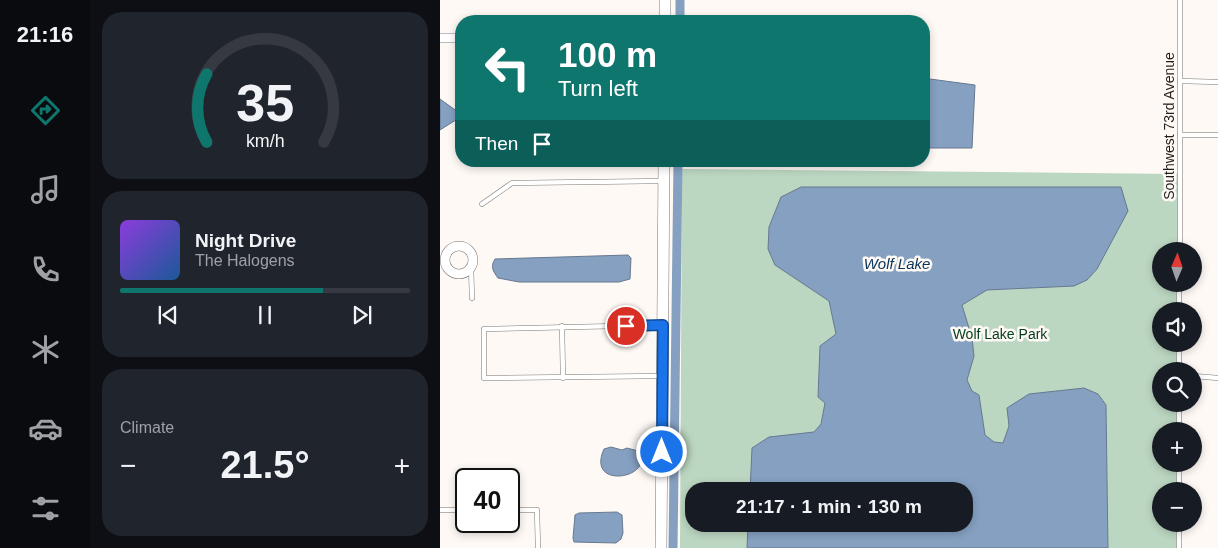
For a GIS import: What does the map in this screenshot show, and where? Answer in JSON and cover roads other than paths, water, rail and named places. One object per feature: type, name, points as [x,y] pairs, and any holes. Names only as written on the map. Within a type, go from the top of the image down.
[{"type":"street","points":[[665,0],[665,15]]},
{"type":"street","points":[[440,38],[455,38]]},
{"type":"street","points":[[661,548],[664,167]]},
{"type":"street","points":[[462,247],[470,252],[472,266],[466,272],[457,274],[447,268],[442,259],[453,248],[462,247]]},
{"type":"lane","name":"Southwest 73rd Avenue","points":[[1180,0],[1180,242]]},
{"type":"lane","points":[[1180,81],[1218,82]]},
{"type":"lane","points":[[1180,136],[1218,135]]},
{"type":"lane","points":[[482,204],[512,183],[664,181]]},
{"type":"lane","points":[[472,266],[472,298]]},
{"type":"lane","points":[[662,376],[484,378],[484,329],[663,325]]},
{"type":"lane","points":[[562,326],[563,378]]},
{"type":"lane","points":[[1202,377],[1218,378]]},
{"type":"lane","points":[[440,510],[455,510]]},
{"type":"lane","points":[[520,510],[537,510],[538,548]]},
{"type":"lane","points":[[1179,532],[1179,548]]},
{"type":"water","points":[[930,79],[975,85],[972,148],[930,148]]},
{"type":"water","points":[[440,99],[455,110],[455,121],[440,130]]},
{"type":"water","name":"Wolf Lake","points":[[801,187],[1121,187],[1128,211],[1097,269],[1087,280],[1074,286],[987,290],[962,305],[972,338],[974,356],[967,380],[972,391],[979,395],[985,435],[994,442],[1003,443],[1009,426],[1007,408],[1029,394],[1084,388],[1098,394],[1106,405],[1108,548],[747,548],[748,532],[973,532],[973,482],[750,482],[752,448],[769,437],[814,432],[821,424],[825,403],[818,397],[820,346],[836,334],[829,301],[775,265],[768,249],[769,227],[781,197]]},
{"type":"water","points":[[628,255],[631,258],[630,279],[619,282],[519,282],[498,278],[492,267],[495,259]]},
{"type":"water","points":[[611,447],[638,451],[641,460],[638,468],[631,473],[621,476],[611,475],[604,471],[601,462],[604,449]]},
{"type":"water","points":[[617,512],[622,515],[623,533],[621,539],[616,543],[574,542],[575,515],[579,513]]},
{"type":"waterway","points":[[680,0],[680,15]]},
{"type":"waterway","points":[[673,548],[678,167]]},
{"type":"park label","name":"Wolf Lake Park","points":[[1000,334]]}]
